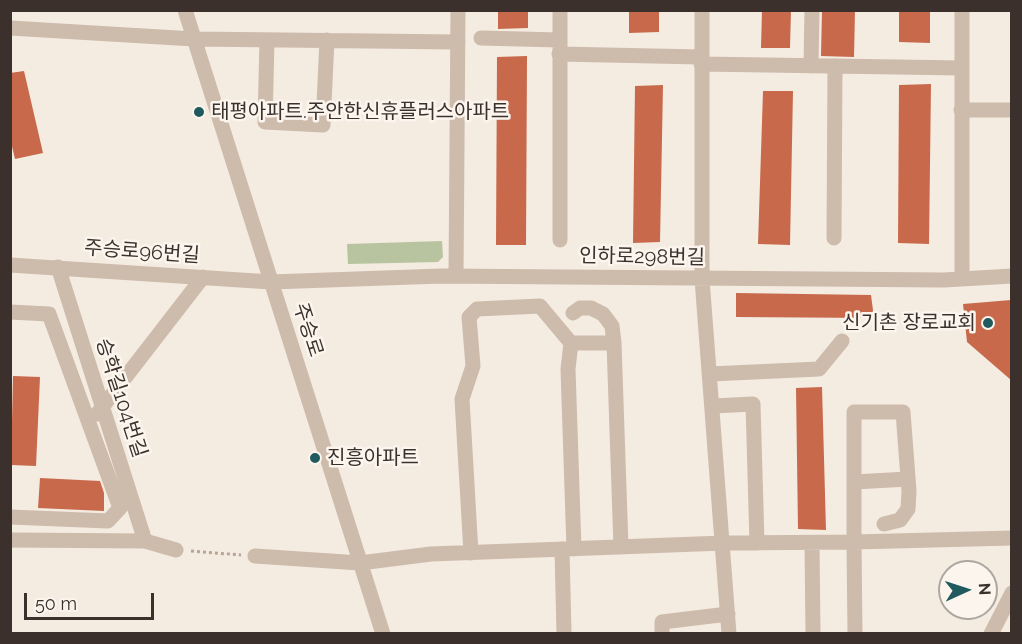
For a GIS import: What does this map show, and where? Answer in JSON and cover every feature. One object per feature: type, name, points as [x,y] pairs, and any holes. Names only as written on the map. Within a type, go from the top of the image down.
[{"type":"street","name":"주승로","points":[[185,10],[381,630]]},
{"type":"street","points":[[456,276],[458,10]]},
{"type":"street","points":[[560,10],[560,240]]},
{"type":"street","points":[[702,10],[702,279],[724,543],[729,633]]},
{"type":"street","points":[[811,66],[812,10]]},
{"type":"street","points":[[962,10],[962,279]]},
{"type":"street","points":[[10,28],[194,39],[458,42]]},
{"type":"street","points":[[481,38],[701,61],[811,66],[962,68]]},
{"type":"street","points":[[267,40],[265,122],[323,125],[327,40]]},
{"type":"street","points":[[834,238],[836,66]]},
{"type":"street","points":[[961,110],[1011,110]]},
{"type":"street","name":"주승로96번길","points":[[10,265],[271,282]]},
{"type":"street","name":"승학길104번길","points":[[58,267],[145,541]]},
{"type":"street","name":"인하로298번길","points":[[271,282],[456,276],[702,279],[962,279],[1011,276]]},
{"type":"street","points":[[88,421],[103,409],[203,277]]},
{"type":"street","points":[[471,553],[462,399],[473,366],[469,317],[477,309],[540,306],[571,343],[568,369],[568,549],[564,633]]},
{"type":"street","points":[[573,313],[580,308],[591,308],[603,314],[612,326],[621,547]]},
{"type":"street","points":[[10,312],[49,314],[120,508],[108,521],[10,517]]},
{"type":"street","points":[[710,374],[819,369],[842,341]]},
{"type":"street","points":[[571,343],[614,343]]},
{"type":"street","points":[[713,406],[753,404],[757,543]]},
{"type":"street","points":[[855,633],[854,412],[903,412],[908,509],[900,520],[884,524]]},
{"type":"street","points":[[854,482],[908,478]]},
{"type":"street","points":[[255,556],[360,563],[431,554],[724,543],[1011,538]]},
{"type":"street","points":[[10,540],[145,541],[176,550]]},
{"type":"street","points":[[812,543],[813,633]]},
{"type":"street","points":[[991,633],[1011,594]]},
{"type":"street","points":[[662,633],[662,622],[728,614]]},
{"type":"street","points":[[381,630],[396,633]]},
{"type":"path","points":[[176,550],[255,556]]},
{"type":"green space","points":[[442,241],[443,257],[438,262],[348,264],[347,244]]},
{"type":"building","points":[[498,10],[528,10],[528,28],[498,29]]},
{"type":"building","points":[[629,10],[659,10],[659,32],[629,33]]},
{"type":"building","points":[[762,10],[791,10],[790,48],[761,48]]},
{"type":"building","points":[[899,10],[930,10],[930,43],[899,42]]},
{"type":"building","points":[[822,11],[855,11],[854,57],[821,56]]},
{"type":"building","points":[[527,56],[526,245],[496,245],[497,57]]},
{"type":"building","points":[[24,71],[43,153],[15,159],[10,138],[10,73]]},
{"type":"building","points":[[931,84],[929,244],[898,243],[899,85]]},
{"type":"building","points":[[663,85],[660,242],[633,243],[635,86]]},
{"type":"building","points":[[763,91],[793,91],[790,245],[758,244]]},
{"type":"building","points":[[736,293],[871,295],[874,318],[736,317]]},
{"type":"building","name":"신기촌 장로교회","points":[[1011,300],[1011,380],[967,342],[963,304]]},
{"type":"building","points":[[13,376],[40,377],[36,466],[11,465]]},
{"type":"building","points":[[822,387],[826,530],[798,529],[796,388]]},
{"type":"building","points":[[40,478],[100,481],[104,493],[104,511],[38,508]]},
{"type":"place","name":"태평아파트.주안한신휴플러스아파트","points":[[199,112]]},
{"type":"place","name":"신기촌 장로교회","points":[[988,323]]},
{"type":"place","name":"진흥아파트","points":[[315,458]]}]
